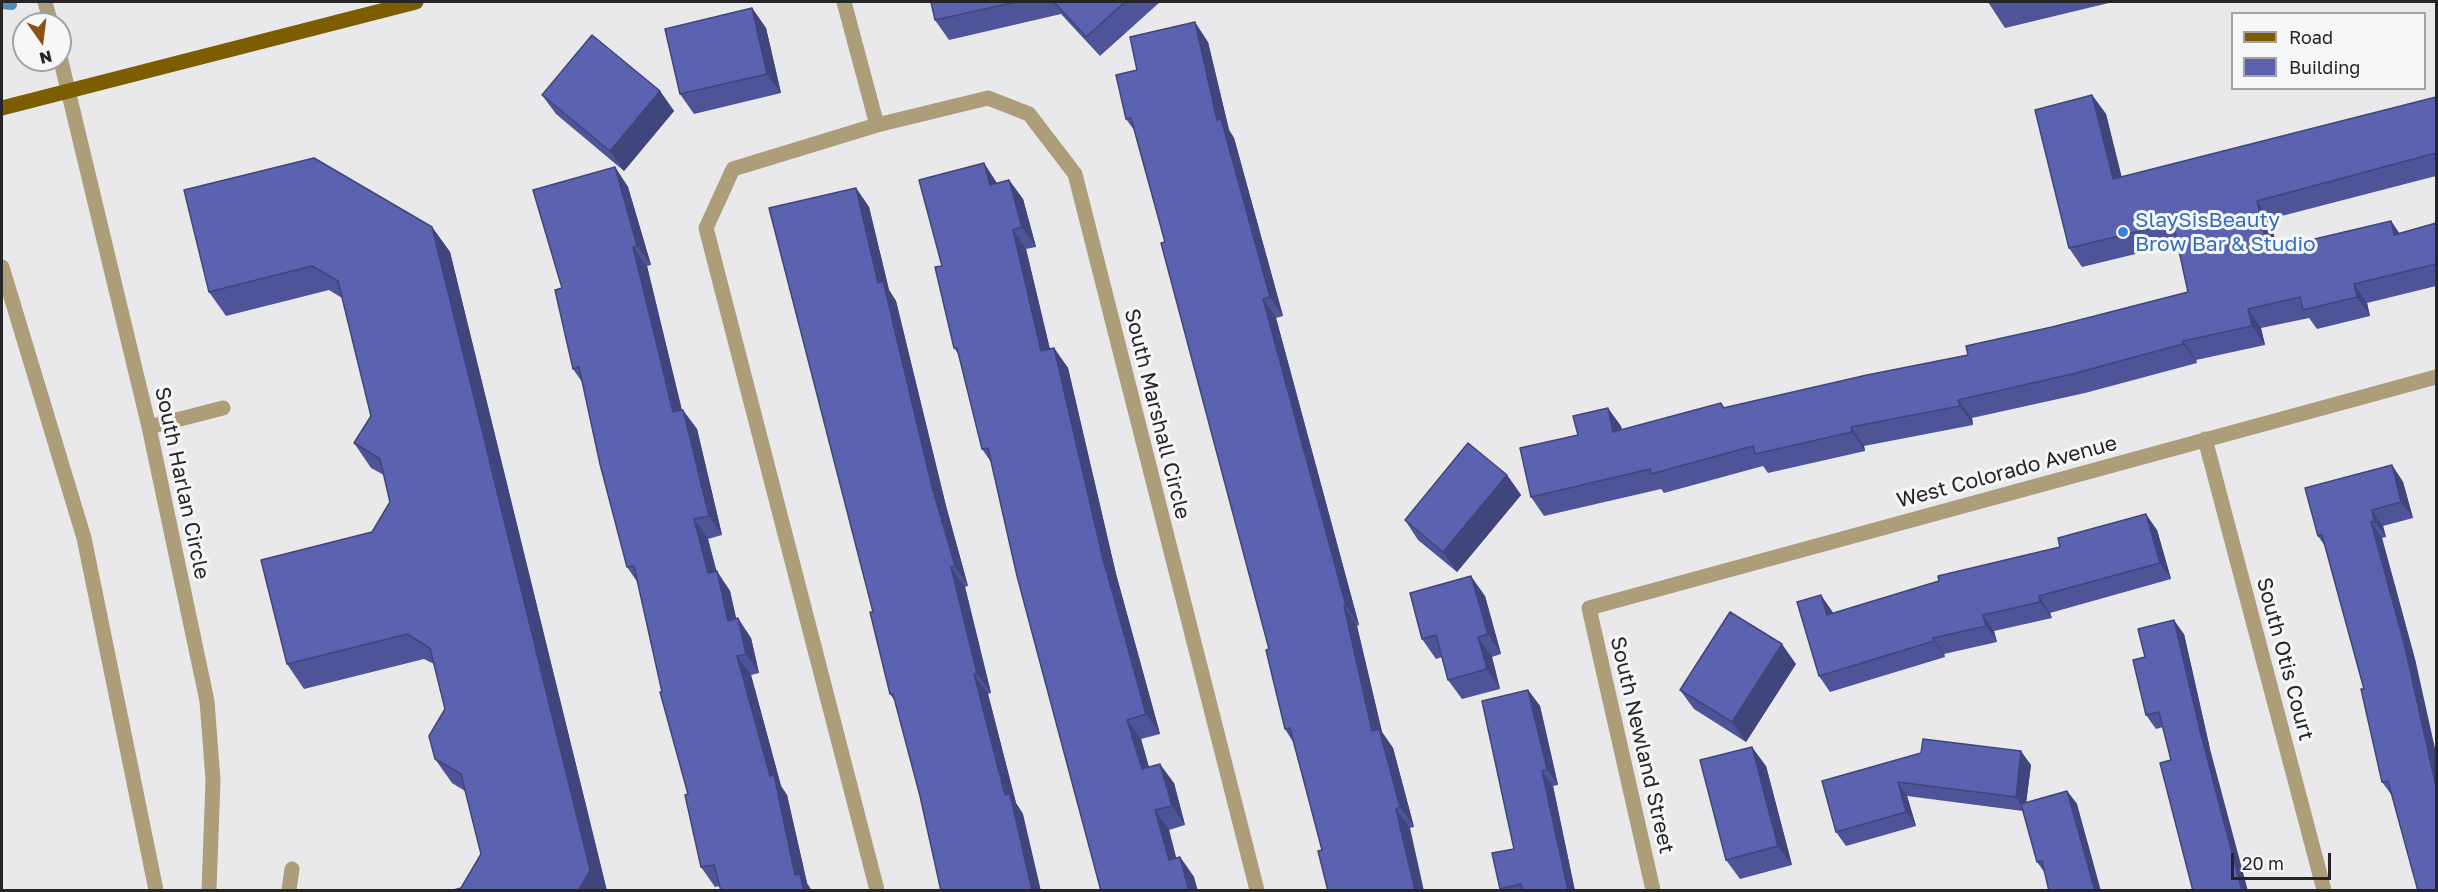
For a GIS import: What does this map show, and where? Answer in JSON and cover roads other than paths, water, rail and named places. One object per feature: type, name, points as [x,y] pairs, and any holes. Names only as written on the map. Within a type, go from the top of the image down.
[{"type":"main road","points":[[2,108],[416,2]]},
{"type":"street","points":[[844,2],[877,125]]},
{"type":"street","name":"South Harlan Circle","points":[[64,72],[149,427],[207,701],[213,780],[209,891]]},
{"type":"street","name":"South Marshall Circle","points":[[877,891],[706,228],[733,169],[877,125],[988,98],[1029,114],[1075,174],[1257,891]]},
{"type":"street","points":[[2,267],[84,538],[156,891]]},
{"type":"street","name":"West Colorado Avenue","points":[[1589,608],[2436,377]]},
{"type":"street","points":[[149,427],[223,408]]},
{"type":"street","name":"South Otis Court","points":[[2205,439],[2324,891]]},
{"type":"street","name":"South Newland Street","points":[[1589,608],[1653,891]]},
{"type":"street","points":[[289,891],[292,869]]},
{"type":"waterway","points":[[2,4],[12,5]]},
{"type":"place","name":"SlaySisBeauty Brow Bar & Studio","points":[[2123,232]]}]
